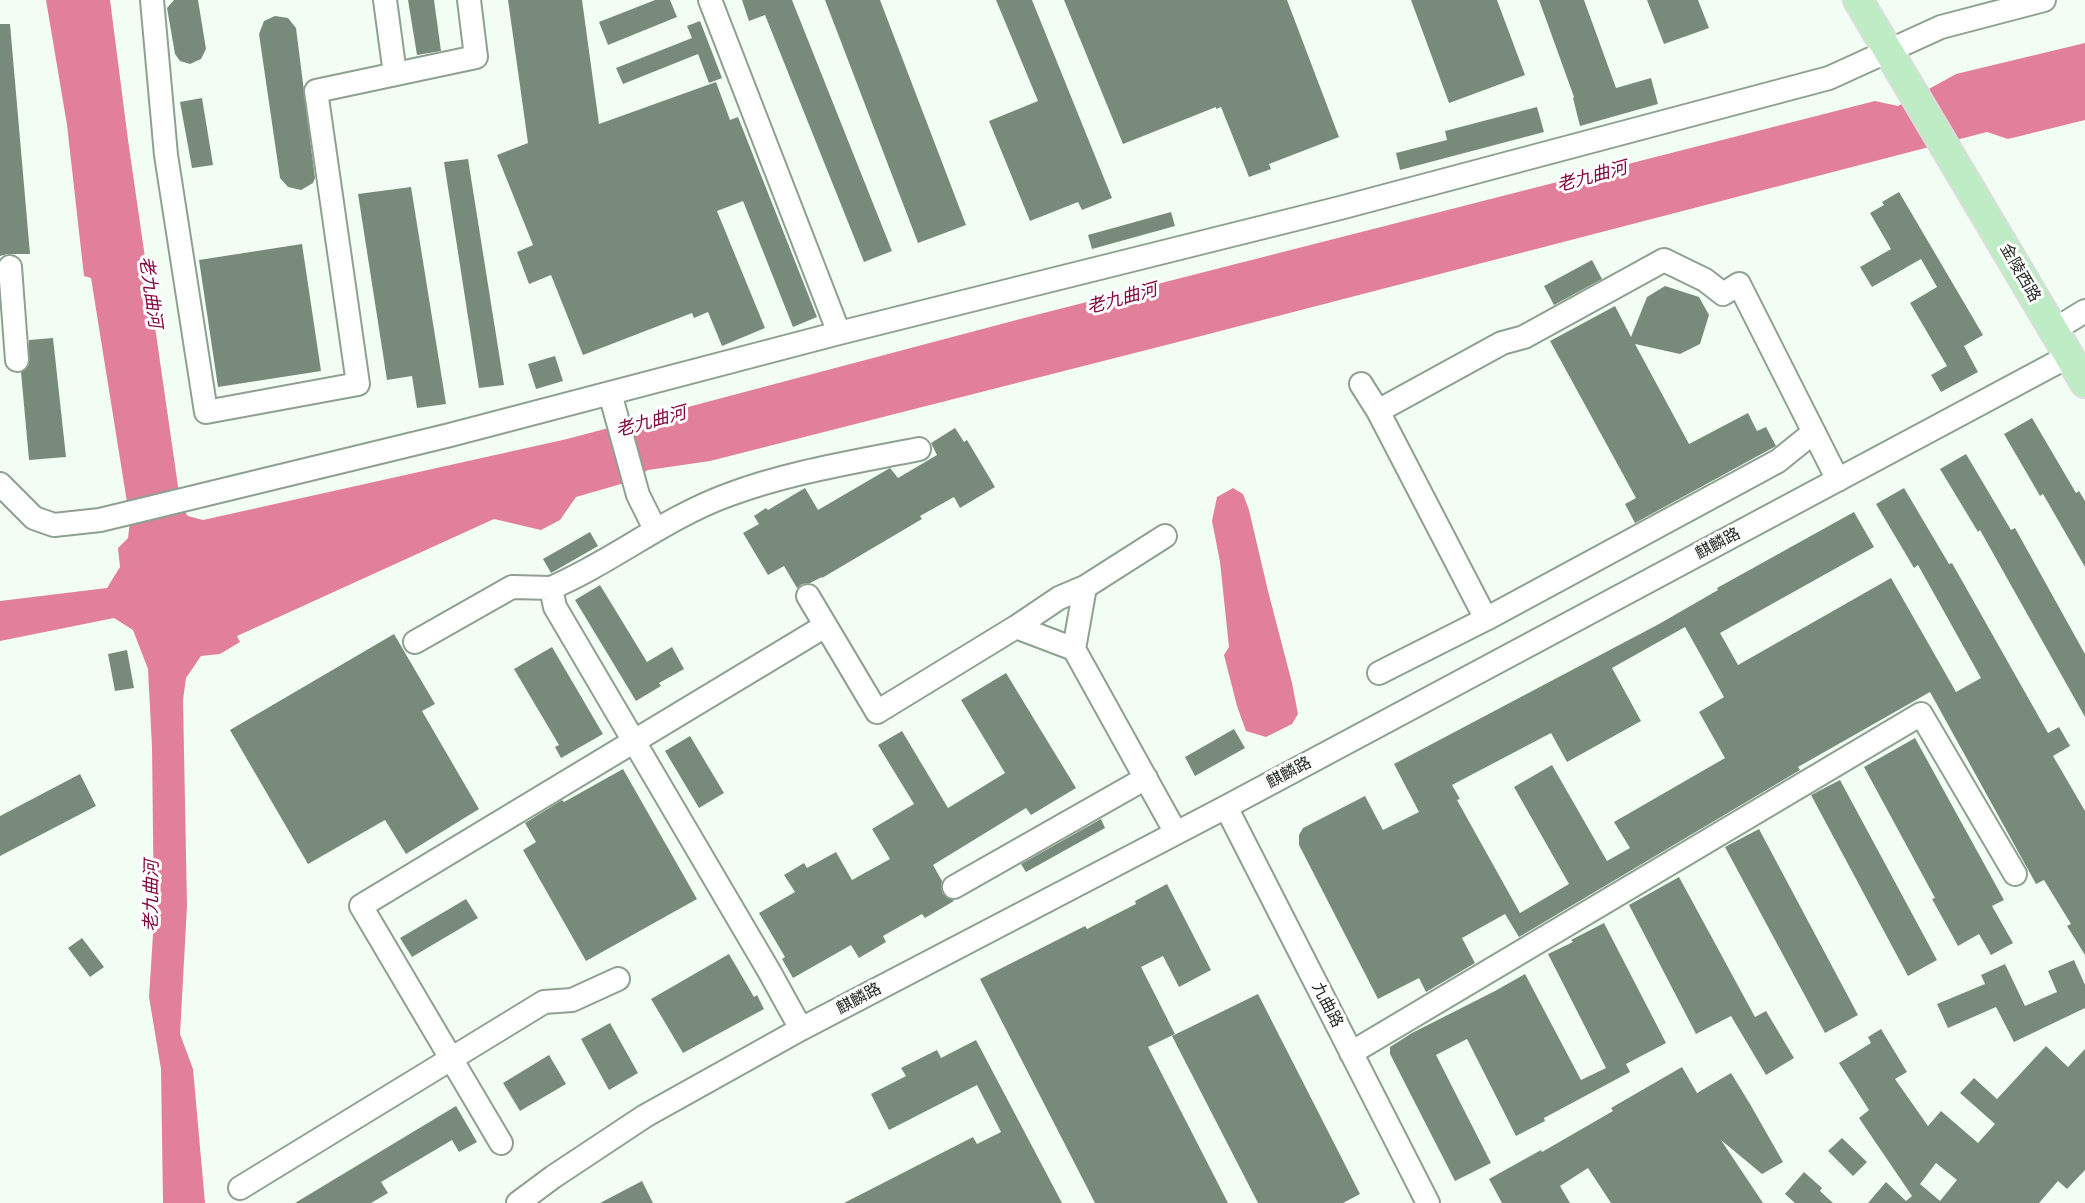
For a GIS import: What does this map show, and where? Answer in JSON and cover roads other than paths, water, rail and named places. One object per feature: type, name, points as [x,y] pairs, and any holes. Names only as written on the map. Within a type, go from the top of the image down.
[{"type":"main road","points":[[1858,0],[1889,51]]},
{"type":"main road","name":"金陵西路","points":[[1889,51],[2085,383]]},
{"type":"street","points":[[152,0],[166,155],[207,412],[358,384],[316,91],[476,57],[469,0]]},
{"type":"street","points":[[385,0],[395,74]]},
{"type":"street","points":[[710,0],[839,333]]},
{"type":"street","points":[[0,484],[34,519],[54,525],[122,515],[450,435],[839,333],[1340,208],[1829,78],[1941,27],[2044,0]]},
{"type":"street","points":[[1377,411],[1502,343],[1524,337],[1664,260],[1705,280],[1723,294],[1739,284],[1838,480]]},
{"type":"street","points":[[14,266],[17,360]]},
{"type":"street","points":[[2054,330],[2085,311]]},
{"type":"street","name":"麒麟路","points":[[518,1203],[645,1116],[801,1029],[1226,807],[2069,356]]},
{"type":"street","points":[[1361,384],[1486,618]]},
{"type":"street","points":[[610,393],[638,495],[656,529]]},
{"type":"street","points":[[1379,673],[1778,461],[1814,432]]},
{"type":"street","points":[[415,642],[512,587],[551,588],[571,579],[656,529],[728,495],[812,470],[919,449]]},
{"type":"street","points":[[808,596],[877,712],[1059,598],[1085,587],[1165,536]]},
{"type":"street","points":[[1085,587],[1074,649],[1176,833]]},
{"type":"street","points":[[551,588],[555,607],[801,1029]]},
{"type":"street","points":[[501,1143],[361,906],[825,626]]},
{"type":"street","points":[[1016,627],[1074,649]]},
{"type":"street","points":[[1352,1053],[1921,714],[2015,874]]},
{"type":"street","points":[[954,887],[1146,778]]},
{"type":"street","name":"九曲路","points":[[1226,807],[1428,1203]]},
{"type":"street","points":[[240,1188],[544,1002],[572,1000],[618,979]]},
{"type":"water","name":"老九曲河","points":[[46,0],[110,0],[181,507],[188,516],[203,520],[567,439],[1024,318],[1875,101],[1898,106],[1956,74],[2085,43],[2085,120],[2008,139],[1987,132],[710,461],[648,470],[628,482],[576,497],[560,520],[541,530],[494,519],[237,636],[240,642],[220,654],[201,656],[186,678],[183,700],[187,906],[180,1034],[193,1069],[205,1203],[163,1203],[161,1069],[149,997],[154,919],[152,747],[148,669],[133,630],[114,618],[0,641],[0,601],[107,588],[120,567],[118,548],[128,538],[130,521],[91,278],[84,276],[67,125]]},
{"type":"water","points":[[1233,488],[1243,494],[1249,510],[1298,714],[1292,724],[1266,737],[1246,731],[1224,655],[1229,647],[1220,562],[1212,521],[1217,497]]}]
